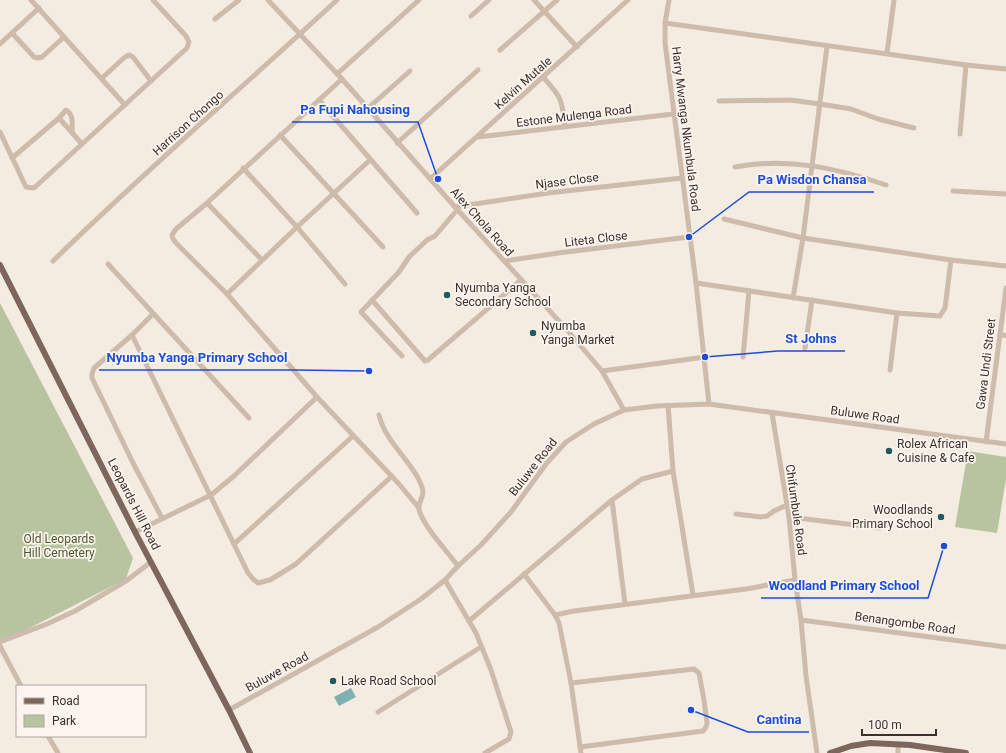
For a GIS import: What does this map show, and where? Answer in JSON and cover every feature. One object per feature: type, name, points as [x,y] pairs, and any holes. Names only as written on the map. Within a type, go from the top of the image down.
[{"type":"main road","name":"Leopards Hill Road","points":[[0,265],[135,532],[229,710],[250,753]]},
{"type":"main road","points":[[830,753],[870,742],[898,744],[966,753]]},
{"type":"street","points":[[31,0],[125,105]]},
{"type":"street","points":[[0,132],[26,187],[34,188],[187,48],[189,42],[186,36],[153,0]]},
{"type":"street","points":[[215,19],[239,0]]},
{"type":"street","name":"Alex Chola Road","points":[[268,0],[342,79],[397,143],[568,331],[602,371],[624,410]]},
{"type":"street","name":"Harrison Chongo","points":[[53,261],[106,209],[337,0]]},
{"type":"street","points":[[337,74],[419,0]]},
{"type":"street","points":[[471,16],[488,0]]},
{"type":"street","points":[[534,0],[577,47]]},
{"type":"street","points":[[500,50],[556,0]]},
{"type":"street","name":"Kelvin Mutale","points":[[430,179],[628,0]]},
{"type":"street","name":"Harry Mwanga Nkumbula Road","points":[[669,0],[665,23],[665,43],[696,283],[709,404]]},
{"type":"street","points":[[887,53],[894,0]]},
{"type":"street","points":[[0,44],[39,8]]},
{"type":"street","points":[[665,23],[966,65],[1006,69]]},
{"type":"street","points":[[12,33],[34,57],[38,58],[42,57],[64,37]]},
{"type":"street","points":[[793,298],[803,238],[827,46]]},
{"type":"street","points":[[102,78],[129,55],[133,57],[151,81]]},
{"type":"street","points":[[960,134],[966,65]]},
{"type":"street","points":[[397,143],[478,70]]},
{"type":"street","points":[[367,109],[410,71]]},
{"type":"street","points":[[543,77],[557,92],[561,99],[565,127]]},
{"type":"street","points":[[342,79],[176,229],[172,235],[173,240],[227,294],[317,397],[392,476],[419,508],[430,529],[458,566]]},
{"type":"street","points":[[318,100],[417,213]]},
{"type":"street","points":[[720,101],[790,100],[820,104],[846,108],[878,119],[914,128]]},
{"type":"street","points":[[12,158],[59,118],[66,110],[72,118],[72,132]]},
{"type":"street","name":"Estone Mulenga Road","points":[[478,137],[673,114]]},
{"type":"street","points":[[59,118],[82,144]]},
{"type":"street","points":[[280,135],[383,247]]},
{"type":"street","points":[[227,294],[370,160]]},
{"type":"street","points":[[735,166],[786,163],[812,166],[843,172],[886,185]]},
{"type":"street","points":[[243,168],[297,227],[345,284]]},
{"type":"street","name":"Njase Close","points":[[456,208],[548,193],[682,178]]},
{"type":"street","points":[[953,191],[1006,194]]},
{"type":"street","points":[[207,202],[262,260]]},
{"type":"street","points":[[402,356],[361,312],[399,272],[409,257],[427,240],[435,236],[456,208]]},
{"type":"street","points":[[724,219],[803,238],[952,260],[1006,266]]},
{"type":"street","name":"Liteta Close","points":[[505,262],[558,253],[689,238]]},
{"type":"street","points":[[696,283],[897,313],[941,315],[945,303],[952,260]]},
{"type":"street","points":[[108,264],[249,418]]},
{"type":"street","points":[[372,300],[425,361],[522,280]]},
{"type":"street","name":"Gawa Undi Street","points":[[986,442],[1006,288]]},
{"type":"street","points":[[743,357],[748,291]]},
{"type":"street","points":[[805,348],[812,300]]},
{"type":"street","points":[[890,370],[897,313]]},
{"type":"street","points":[[154,314],[94,368],[92,378],[132,463],[162,518]]},
{"type":"street","points":[[1000,334],[1006,336]]},
{"type":"street","points":[[132,335],[248,573],[258,583],[270,580],[296,564],[392,476]]},
{"type":"street","points":[[602,371],[705,357]]},
{"type":"street","points":[[135,532],[211,495],[234,476],[317,397]]},
{"type":"street","name":"Buluwe Road","points":[[229,710],[378,627],[421,599],[445,580],[481,545],[511,512],[546,464],[566,442],[594,424],[624,410],[668,405],[709,404],[1006,444]]},
{"type":"street","points":[[668,405],[673,471],[693,595]]},
{"type":"street","name":"Chifumbule Road","points":[[772,413],[787,505],[801,620],[806,676],[817,753]]},
{"type":"street","points":[[379,416],[386,434],[413,470],[421,485],[423,495],[419,508]]},
{"type":"street","points":[[234,544],[353,436]]},
{"type":"street","points":[[469,621],[612,500],[642,479],[673,471]]},
{"type":"street","points":[[612,500],[625,604]]},
{"type":"street","points":[[736,514],[762,517],[767,516],[787,505]]},
{"type":"street","points":[[788,517],[880,528]]},
{"type":"street","points":[[0,642],[47,624],[74,611],[126,581],[151,562]]},
{"type":"street","points":[[524,574],[555,615],[559,623],[571,683],[581,753]]},
{"type":"street","points":[[445,580],[469,621],[491,670],[511,734],[506,740],[485,753]]},
{"type":"street","points":[[555,615],[625,604],[746,589],[795,580]]},
{"type":"street","name":"Benangombe Road","points":[[801,620],[1006,647]]},
{"type":"street","points":[[0,646],[20,685]]},
{"type":"street","points":[[378,712],[481,647]]},
{"type":"street","points":[[571,683],[694,669],[699,673],[704,700],[707,723],[704,731],[580,747]]},
{"type":"street","points":[[49,737],[58,753]]},
{"type":"street","points":[[898,744],[898,753]]},
{"type":"green space","name":"Old Leopards Hill Cemetery","points":[[0,303],[133,558],[126,579],[0,643]]},
{"type":"green space","points":[[968,451],[1006,457],[1006,479],[997,533],[955,527]]},
{"type":"water","points":[[351,688],[356,697],[339,706],[334,697]]},
{"type":"place","name":"Pa Fupi Nahousing","points":[[438,179]]},
{"type":"place","name":"Pa Wisdon Chansa","points":[[689,237]]},
{"type":"place","name":"Nyumba Yanga Secondary School","points":[[447,295]]},
{"type":"place","name":"Nyumba Yanga Market","points":[[533,333]]},
{"type":"place","name":"St Johns","points":[[705,357]]},
{"type":"place","name":"Nyumba Yanga Primary School","points":[[369,371]]},
{"type":"place","name":"Rolex African Cuisine & Cafe","points":[[889,451]]},
{"type":"place","name":"Woodlands Primary School","points":[[941,517]]},
{"type":"place","name":"Woodland Primary School","points":[[944,546]]},
{"type":"place","name":"Lake Road School","points":[[333,681]]},
{"type":"place","name":"Cantina","points":[[691,710]]}]
